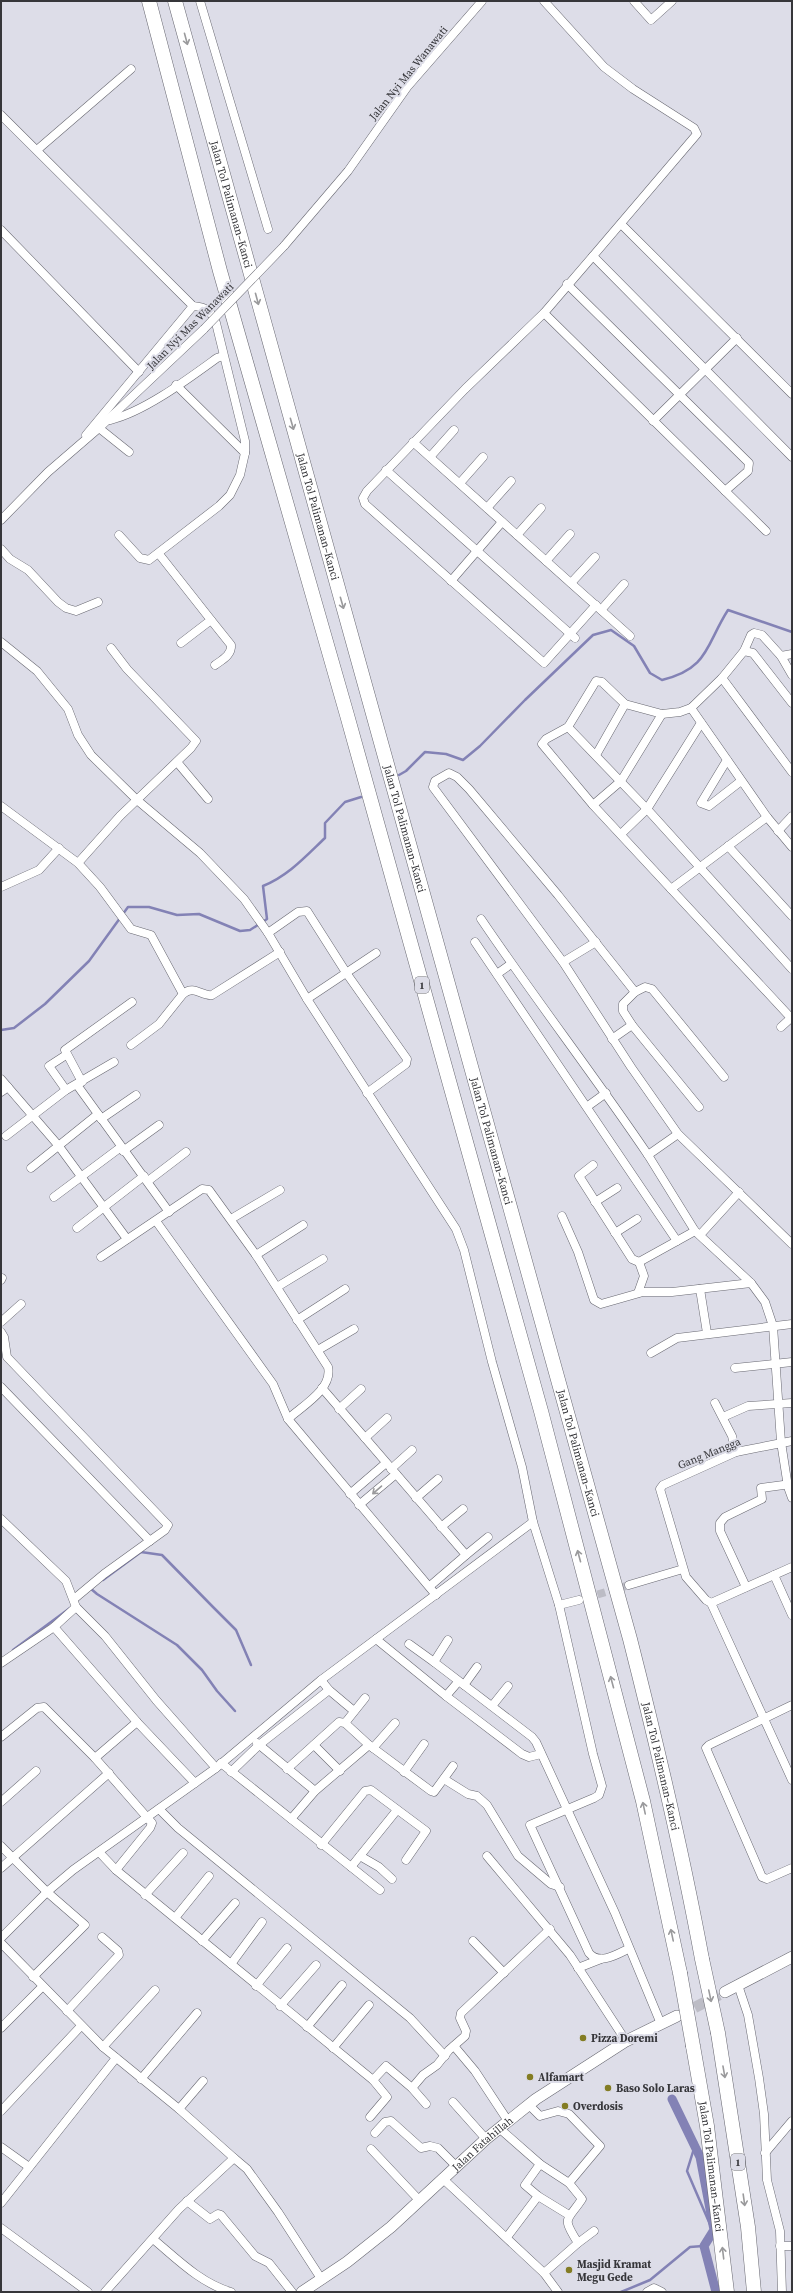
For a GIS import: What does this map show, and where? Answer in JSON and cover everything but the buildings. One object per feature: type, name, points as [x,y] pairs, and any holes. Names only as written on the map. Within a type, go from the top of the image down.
[{"type":"highway","name":"Jalan Tol Palimanan–Kanci","points":[[149,1],[220,271],[349,722],[541,1411],[643,1800],[680,1973],[707,2126],[727,2292]]},
{"type":"highway","name":"Jalan Tol Palimanan–Kanci","points":[[175,1],[628,1631],[669,1792],[718,2033],[748,2227],[754,2292]]},
{"type":"street","points":[[200,1],[268,229]]},
{"type":"street","name":"Jalan Nyi Mas Wanawati","points":[[1,520],[204,329],[284,246],[348,171],[408,86],[482,1]]},
{"type":"street","points":[[544,1],[604,67],[633,89],[696,131],[694,139],[567,284],[544,313],[413,442],[364,494],[365,504],[544,663],[624,584]]},
{"type":"street","points":[[634,1],[649,19],[654,19],[672,1]]},
{"type":"street","points":[[37,150],[131,68]]},
{"type":"street","points":[[1,115],[193,306],[202,307],[212,312],[216,323],[245,441],[245,453],[237,483],[230,495],[219,506],[159,554],[149,560],[144,560],[119,535]]},
{"type":"street","points":[[620,224],[792,394]]},
{"type":"street","points":[[1,230],[71,300],[138,372]]},
{"type":"street","points":[[593,256],[792,457]]},
{"type":"street","points":[[567,284],[680,394],[749,464],[748,471],[725,491]]},
{"type":"street","points":[[79,445],[193,306]]},
{"type":"street","points":[[544,313],[766,531]]},
{"type":"street","points":[[653,420],[737,338]]},
{"type":"street","points":[[108,420],[124,417],[141,409],[223,356]]},
{"type":"street","points":[[176,385],[245,453]]},
{"type":"street","points":[[99,428],[129,452]]},
{"type":"street","points":[[430,457],[454,430]]},
{"type":"street","points":[[413,442],[630,636]]},
{"type":"street","points":[[460,484],[483,457]]},
{"type":"street","points":[[386,470],[573,636]]},
{"type":"street","points":[[487,508],[511,481]]},
{"type":"street","points":[[517,535],[541,508]]},
{"type":"street","points":[[451,581],[502,522]]},
{"type":"street","points":[[546,561],[570,534]]},
{"type":"street","points":[[1,549],[10,559],[28,570],[62,605],[76,611],[98,602]]},
{"type":"street","points":[[159,554],[231,645],[231,650],[228,655],[215,666]]},
{"type":"street","points":[[571,583],[595,557]]},
{"type":"street","points":[[181,643],[211,620]]},
{"type":"street","points":[[781,1027],[792,1018],[621,834],[593,806],[542,744],[546,739],[568,727],[596,681],[602,682],[626,704],[662,714],[680,712],[691,708],[722,678],[744,651],[751,635],[759,633],[781,656],[792,674]]},
{"type":"street","points":[[1,642],[37,671],[68,709],[78,735],[91,755],[137,800],[214,867],[256,916],[280,952],[306,999],[456,1229],[464,1250],[492,1362],[522,1467],[534,1522],[559,1605],[591,1747],[602,1786],[599,1795],[530,1825],[560,1887],[589,1953],[593,1957],[601,1959]]},
{"type":"street","points":[[78,863],[137,800],[177,762],[196,741],[127,669],[111,648]]},
{"type":"street","points":[[744,651],[753,653],[792,703]]},
{"type":"street","points":[[781,656],[792,654]]},
{"type":"street","points":[[722,678],[792,772]]},
{"type":"street","points":[[596,755],[626,704]]},
{"type":"street","points":[[691,708],[767,817],[792,847]]},
{"type":"street","points":[[593,806],[621,781],[662,714]]},
{"type":"street","points":[[621,834],[647,810],[701,723]]},
{"type":"street","points":[[568,727],[621,781],[792,969]]},
{"type":"street","points":[[727,760],[701,804],[710,806],[741,781]]},
{"type":"street","points":[[177,762],[208,799]]},
{"type":"street","points":[[635,992],[596,942],[469,789],[457,777],[449,774],[442,776],[435,781],[433,787],[563,962],[612,1039],[678,1134],[792,1244]]},
{"type":"street","points":[[1,806],[78,863],[131,929],[151,934],[183,994]]},
{"type":"street","points":[[778,831],[792,816]]},
{"type":"street","points":[[671,889],[767,817]]},
{"type":"street","points":[[728,846],[792,916]]},
{"type":"street","points":[[1,887],[39,870],[58,848]]},
{"type":"street","points":[[267,931],[298,912],[307,911],[347,974],[407,1061],[367,1093]]},
{"type":"street","points":[[481,919],[511,964],[606,1093],[698,1233],[760,1293],[773,1326],[781,1442],[792,1498]]},
{"type":"street","points":[[475,942],[678,1240]]},
{"type":"street","points":[[563,962],[596,942]]},
{"type":"street","points":[[131,1045],[159,1024],[187,990],[212,995],[280,952]]},
{"type":"street","points":[[306,999],[347,974],[376,953]]},
{"type":"street","points":[[497,974],[511,964]]},
{"type":"street","points":[[699,1107],[632,1025],[622,1007],[623,1004],[635,992],[644,987],[652,989],[724,1077]]},
{"type":"street","points":[[132,1002],[66,1047],[66,1055],[79,1083],[99,1116],[169,1212]]},
{"type":"street","points":[[612,1039],[632,1025]]},
{"type":"street","points":[[66,1055],[49,1066],[66,1090]]},
{"type":"street","points":[[6,1136],[66,1090],[114,1062]]},
{"type":"street","points":[[1,1079],[4,1090],[33,1116],[58,1145],[127,1239]]},
{"type":"street","points":[[588,1106],[606,1093]]},
{"type":"street","points":[[31,1168],[58,1145],[99,1116],[136,1095]]},
{"type":"street","points":[[54,1197],[81,1176],[159,1125]]},
{"type":"street","points":[[648,1156],[678,1134]]},
{"type":"street","points":[[77,1228],[103,1206],[186,1152]]},
{"type":"street","points":[[593,1165],[579,1176],[632,1259],[639,1262],[644,1276],[638,1293]]},
{"type":"street","points":[[101,1257],[206,1188],[212,1192],[277,1287],[297,1320],[318,1350],[329,1371],[322,1388],[288,1419]]},
{"type":"street","points":[[595,1202],[617,1188]]},
{"type":"street","points":[[231,1220],[280,1190]]},
{"type":"street","points":[[639,1262],[678,1240],[698,1233],[739,1192]]},
{"type":"street","points":[[562,1216],[578,1252],[594,1300],[601,1304],[638,1293],[700,1289],[751,1283]]},
{"type":"street","points":[[615,1233],[637,1219]]},
{"type":"street","points":[[156,1220],[273,1384],[288,1419],[359,1505],[430,1586],[436,1595]]},
{"type":"street","points":[[256,1255],[303,1225]]},
{"type":"street","points":[[277,1287],[323,1259]]},
{"type":"street","points":[[297,1320],[345,1289]]},
{"type":"street","points":[[700,1289],[707,1333]]},
{"type":"street","points":[[1,1322],[21,1304]]},
{"type":"street","points":[[650,1353],[677,1338],[707,1333],[792,1324]]},
{"type":"street","points":[[318,1350],[354,1329]]},
{"type":"street","points":[[1,1332],[4,1337],[7,1357],[167,1521],[167,1528],[75,1603],[54,1627],[1,1663]]},
{"type":"street","points":[[735,1368],[792,1362]]},
{"type":"street","points":[[1,1387],[150,1541]]},
{"type":"street","points":[[322,1388],[466,1555]]},
{"type":"street","points":[[339,1409],[361,1389]]},
{"type":"street","points":[[714,1403],[732,1436],[736,1452]]},
{"type":"street","points":[[723,1417],[742,1407],[792,1403]]},
{"type":"street","points":[[364,1438],[387,1418]]},
{"type":"street","name":"Gang Mangga","points":[[683,1569],[660,1486],[736,1452],[792,1441]]},
{"type":"street","points":[[359,1505],[391,1469],[412,1450]]},
{"type":"street","points":[[350,1494],[391,1469]]},
{"type":"street","points":[[416,1498],[438,1479]]},
{"type":"street","points":[[746,1587],[720,1530],[720,1523],[725,1517],[762,1499],[761,1488],[790,1484]]},
{"type":"street","points":[[441,1527],[463,1509]]},
{"type":"street","points":[[1,1519],[66,1581],[75,1603],[105,1636],[152,1696],[218,1766],[231,1772],[380,1890]]},
{"type":"street","points":[[1,1938],[47,1892],[98,1852],[218,1766],[321,1680],[534,1522]]},
{"type":"street","points":[[430,1586],[488,1537]]},
{"type":"street","points":[[711,1604],[792,1567]]},
{"type":"street","points":[[629,1585],[683,1569],[690,1582],[711,1604],[765,1718],[792,1780]]},
{"type":"street","points":[[774,1575],[792,1615]]},
{"type":"street","points":[[559,1605],[579,1600]]},
{"type":"street","points":[[54,1627],[137,1722],[195,1783]]},
{"type":"street","points":[[376,1639],[446,1696],[525,1756],[541,1754]]},
{"type":"street","points":[[434,1662],[448,1640]]},
{"type":"street","points":[[409,1644],[532,1736],[568,1808],[615,1913],[628,1950],[661,2024]]},
{"type":"street","points":[[446,1696],[478,1667]]},
{"type":"street","points":[[321,1680],[329,1690],[354,1711]]},
{"type":"street","points":[[492,1706],[508,1686]]},
{"type":"street","points":[[231,1772],[260,1745],[329,1690]]},
{"type":"street","points":[[345,1723],[365,1698]]},
{"type":"street","points":[[792,1705],[709,1745],[706,1748],[762,1876],[766,1879],[792,1868]]},
{"type":"street","points":[[1,1737],[37,1708],[44,1707],[95,1758],[152,1822],[150,1828],[116,1870]]},
{"type":"street","points":[[95,1758],[137,1722]]},
{"type":"street","points":[[287,1769],[339,1722],[345,1723],[371,1747],[431,1791],[434,1792],[453,1766]]},
{"type":"street","points":[[291,1819],[315,1791],[371,1747],[395,1723]]},
{"type":"street","points":[[252,1738],[315,1791]]},
{"type":"street","points":[[404,1772],[424,1744]]},
{"type":"street","points":[[314,1745],[340,1771]]},
{"type":"street","points":[[1,1802],[36,1771]]},
{"type":"street","points":[[1,1868],[109,1773]]},
{"type":"street","points":[[444,1779],[487,1804],[518,1856],[551,1884],[560,1887]]},
{"type":"street","points":[[321,1844],[365,1791],[371,1790],[426,1831],[406,1860]]},
{"type":"street","points":[[159,1809],[178,1828],[410,2018],[445,2056]]},
{"type":"street","points":[[351,1867],[397,1810]]},
{"type":"street","points":[[1,1846],[47,1892],[85,1925],[34,1977]]},
{"type":"street","points":[[98,1852],[116,1870],[280,2006],[373,2080],[386,2097],[370,2118]]},
{"type":"street","points":[[145,1894],[183,1853]]},
{"type":"street","points":[[360,1856],[379,1867],[392,1879]]},
{"type":"street","points":[[487,1856],[550,1929],[578,1968],[626,2041]]},
{"type":"street","points":[[175,1918],[209,1876]]},
{"type":"street","points":[[202,1941],[236,1903]]},
{"type":"street","points":[[231,1964],[262,1922]]},
{"type":"street","points":[[412,2088],[423,2075],[432,2070],[466,2033],[460,2018],[461,2013],[550,1929]]},
{"type":"street","points":[[67,2011],[118,1955],[118,1951],[102,1937]]},
{"type":"street","points":[[473,1941],[504,1974]]},
{"type":"street","points":[[1,1943],[103,2047],[179,2109],[246,2170],[286,2223],[322,2280]]},
{"type":"street","points":[[256,1986],[286,1948]]},
{"type":"street","points":[[578,1968],[628,1950]]},
{"type":"street","points":[[724,1992],[792,1957]]},
{"type":"street","points":[[280,2006],[316,1965]]},
{"type":"street","points":[[307,2027],[342,1985]]},
{"type":"street","points":[[738,1985],[744,2000],[752,2030],[764,2114],[767,2180],[777,2216],[782,2292]]},
{"type":"street","points":[[1,2028],[42,1986]]},
{"type":"street","points":[[103,2047],[155,1990]]},
{"type":"street","points":[[334,2048],[369,2005]]},
{"type":"street","points":[[141,2079],[197,2013]]},
{"type":"street","name":"Jalan Fatahillah","points":[[302,2292],[347,2262],[390,2227],[486,2139],[529,2105],[626,2041],[677,2016]]},
{"type":"street","points":[[1,2111],[81,2026]]},
{"type":"street","points":[[454,2046],[475,2071],[508,2121]]},
{"type":"street","points":[[1,2203],[116,2058]]},
{"type":"street","points":[[373,2080],[386,2066],[412,2088],[426,2104]]},
{"type":"street","points":[[179,2109],[203,2081]]},
{"type":"street","points":[[454,2102],[486,2139]]},
{"type":"street","points":[[529,2105],[540,2116],[558,2111],[569,2114],[600,2145],[569,2183]]},
{"type":"street","points":[[765,2152],[792,2121]]},
{"type":"street","points":[[374,2133],[385,2122],[391,2122],[421,2148],[430,2146],[440,2150],[456,2166]]},
{"type":"street","points":[[499,2128],[540,2164],[569,2183],[582,2199],[569,2214],[568,2227],[578,2243]]},
{"type":"street","points":[[1,2147],[29,2166]]},
{"type":"street","points":[[371,2149],[419,2200]]},
{"type":"street","points":[[105,2292],[188,2201],[234,2158]]},
{"type":"street","points":[[540,2164],[525,2185],[538,2196],[569,2214]]},
{"type":"street","points":[[442,2178],[544,2273],[558,2292]]},
{"type":"street","points":[[506,2236],[538,2196]]},
{"type":"street","points":[[188,2201],[210,2219],[218,2214],[221,2215],[251,2252],[269,2263],[292,2292]]},
{"type":"street","points":[[2,2230],[88,2292]]},
{"type":"street","points":[[544,2273],[594,2231]]},
{"type":"street","points":[[152,2239],[195,2274],[212,2285],[231,2292]]},
{"type":"street","points":[[780,2246],[792,2246]]},
{"type":"street","points":[[647,2292],[654,2288],[662,2292]]},
{"type":"waterway","points":[[399,775],[406,771],[425,752],[446,754],[463,760],[480,746],[525,700],[593,635],[611,630],[634,646],[650,673],[662,680],[677,675],[689,669],[698,662],[710,644],[728,610],[792,632]]},
{"type":"waterway","points":[[1,1030],[14,1028],[45,1004],[89,961],[128,907],[149,907],[177,915],[199,914],[240,931],[250,930],[267,919],[263,886],[272,882],[288,871],[325,838],[325,823],[345,802],[361,797]]},
{"type":"waterway","points":[[103,1580],[141,1552],[162,1555],[236,1630],[251,1665]]},
{"type":"waterway","points":[[90,1588],[177,1645],[202,1670],[217,1691],[235,1711]]},
{"type":"waterway","points":[[13,1650],[70,1608]]},
{"type":"waterway","points":[[672,2099],[700,2157],[714,2230],[704,2246],[716,2292]]},
{"type":"waterway","points":[[621,2292],[650,2280],[690,2247],[703,2246],[712,2229],[687,2171],[696,2142]]},
{"type":"tunnel","points":[[586,1598],[629,1585]]},
{"type":"tunnel","points":[[680,2015],[725,1992]]},
{"type":"place","name":"Pizza Doremi","points":[[583,2038]]},
{"type":"place","name":"Alfamart","points":[[530,2077]]},
{"type":"place","name":"Baso Solo Laras","points":[[608,2088]]},
{"type":"place","name":"Overdosis","points":[[565,2106]]},
{"type":"place","name":"Masjid Kramat Megu Gede","points":[[569,2270]]}]
